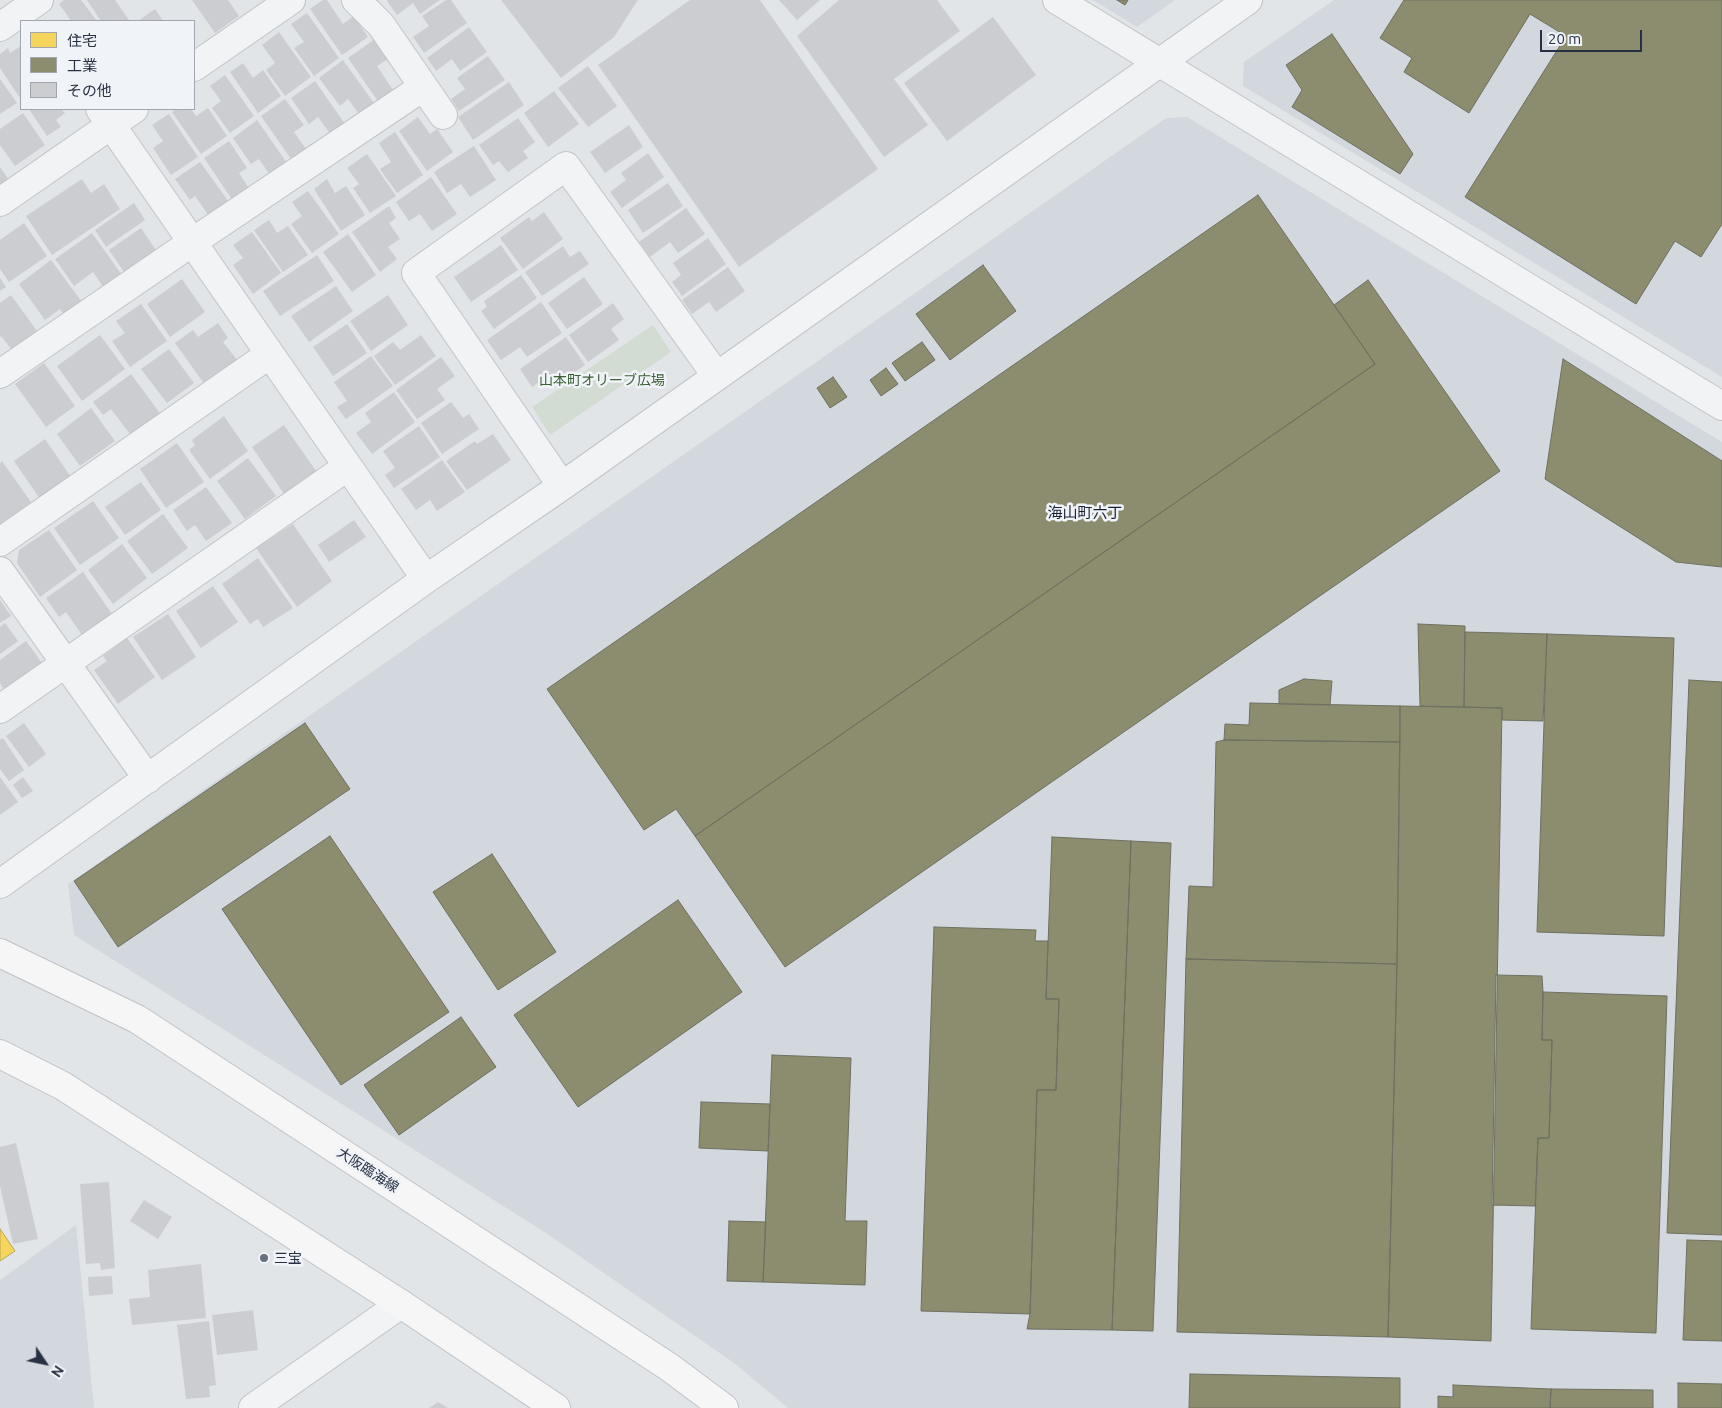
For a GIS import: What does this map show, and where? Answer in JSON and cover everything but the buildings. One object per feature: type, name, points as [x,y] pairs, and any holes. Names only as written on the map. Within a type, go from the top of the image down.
[{"type":"main road","name":"大阪臨海線","points":[[0,954],[137,1019],[669,1367],[724,1408]]},
{"type":"main road","points":[[0,1054],[63,1086],[401,1304],[556,1408]]},
{"type":"street","points":[[195,66],[291,0]]},
{"type":"street","points":[[356,0],[380,25],[444,115]]},
{"type":"street","points":[[1057,0],[1722,406]]},
{"type":"street","points":[[0,884],[426,579],[562,486],[1248,0]]},
{"type":"street","points":[[0,28],[34,7]]},
{"type":"street","points":[[0,374],[424,87]]},
{"type":"street","points":[[0,202],[106,117],[130,110]]},
{"type":"street","points":[[106,117],[191,243],[426,579]]},
{"type":"street","points":[[562,486],[416,273],[566,166],[716,376]]},
{"type":"street","points":[[0,542],[270,354]]},
{"type":"street","points":[[0,709],[347,467]]},
{"type":"street","points":[[0,571],[148,779]]},
{"type":"street","points":[[253,1408],[401,1304]]},
{"type":"shaded area","points":[[1093,0],[1175,0],[1137,27]]},
{"type":"shaded area","points":[[1334,0],[1722,0],[1722,377],[1243,86],[1244,62]]},
{"type":"shaded area","points":[[1187,117],[1722,442],[1722,1408],[788,1408],[734,1363],[546,1233],[74,935],[68,884],[1166,118]]},
{"type":"shaded area","points":[[76,1225],[94,1408],[0,1408],[0,1280]]},
{"type":"green space","name":"山本町オリーブ広場","points":[[653,325],[671,352],[550,435],[532,407]]},
{"type":"place","name":"三宝","points":[[264,1258]]},
{"type":"district","name":"海山町六丁","points":[[1085,513]]}]
